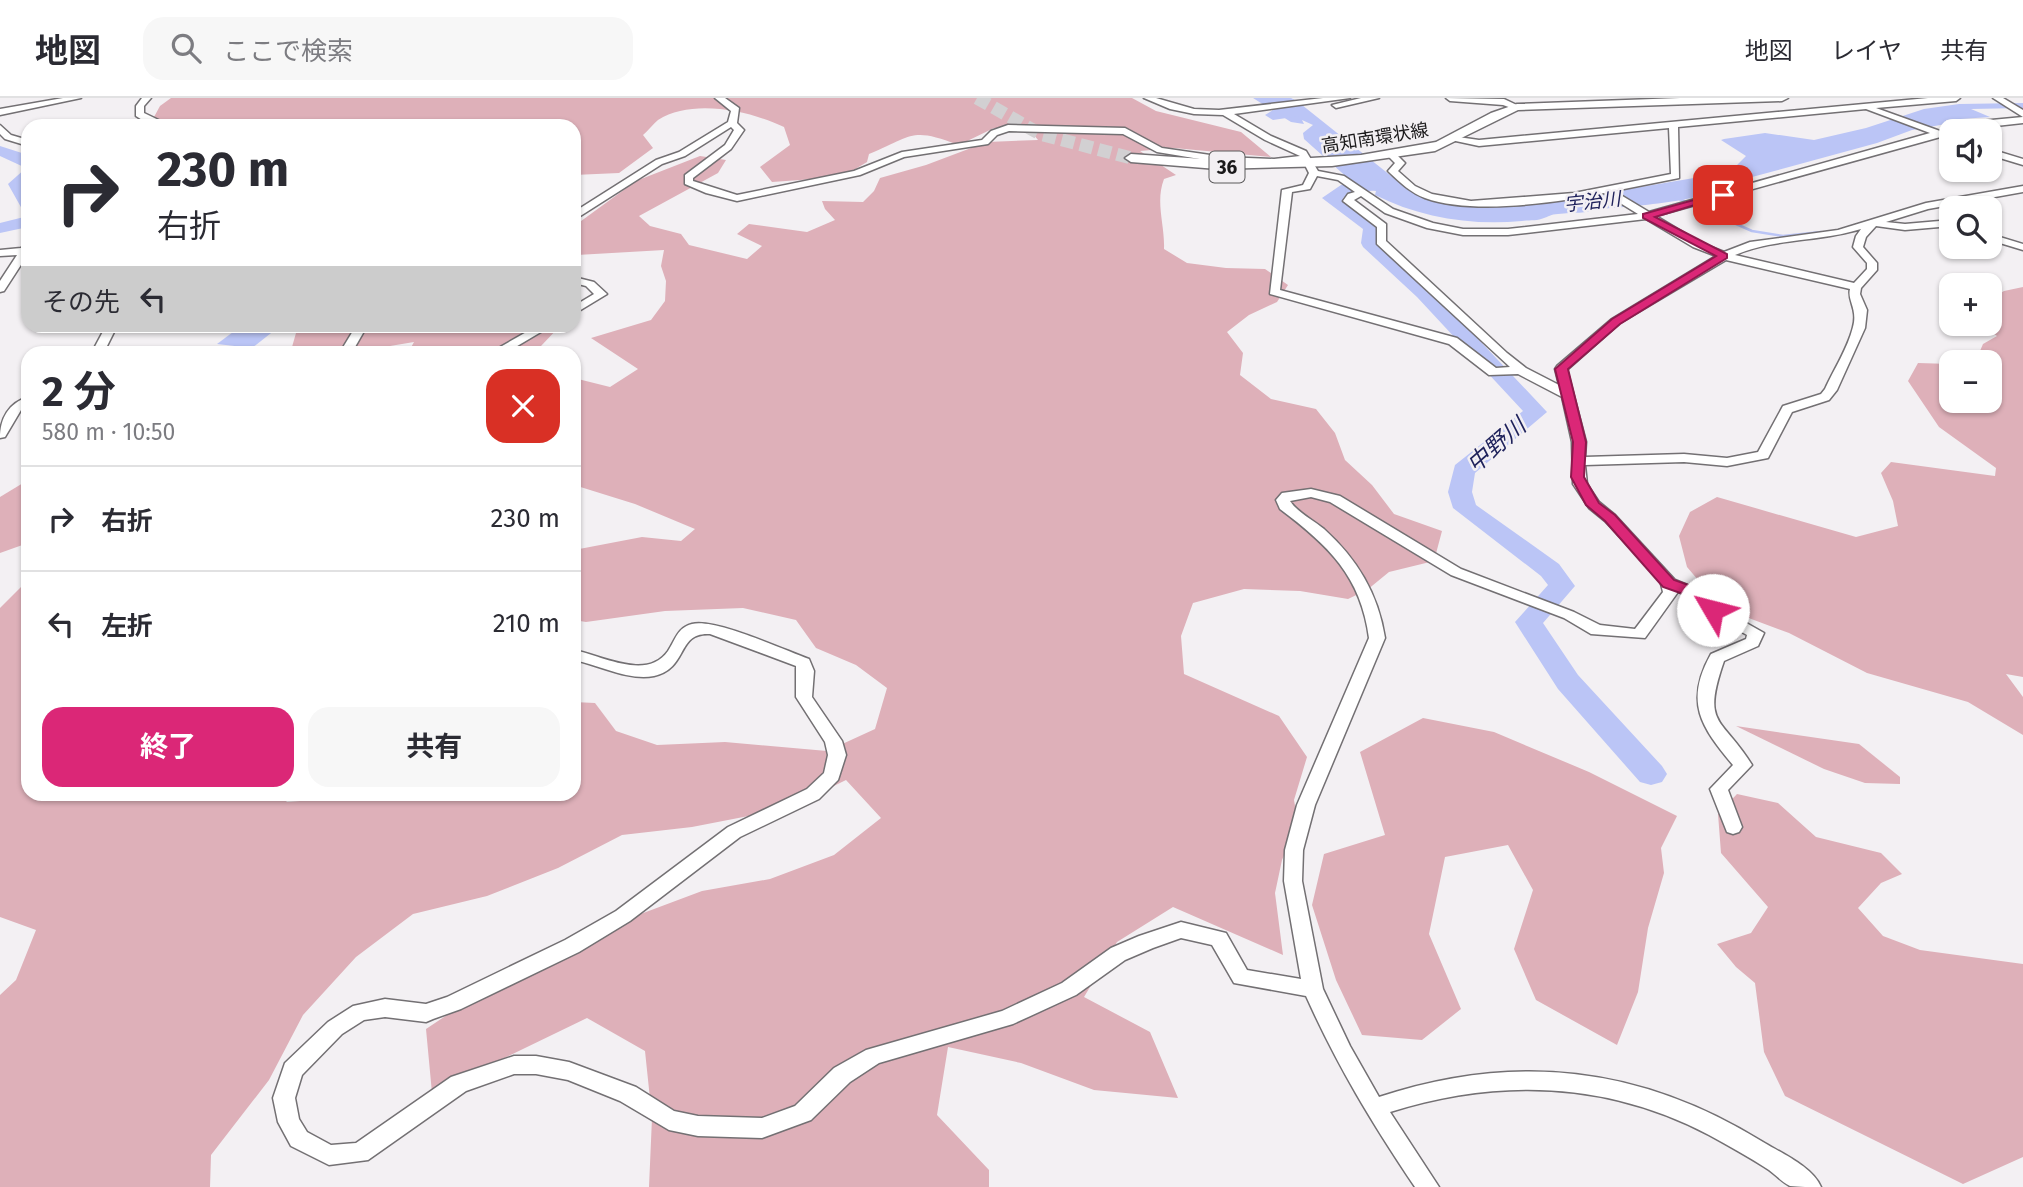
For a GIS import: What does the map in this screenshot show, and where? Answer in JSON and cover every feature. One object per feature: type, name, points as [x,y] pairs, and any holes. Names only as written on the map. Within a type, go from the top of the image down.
[{"type":"main road","name":"高知南環状線","points":[[1131,158],[1231,167],[1313,165],[1418,152],[1454,138],[1486,118],[1517,107],[1782,98]]},
{"type":"street","points":[[0,112],[78,98]]},
{"type":"street","points":[[147,98],[140,106],[139,114],[147,119]]},
{"type":"street","points":[[581,212],[659,162],[682,154],[732,123],[736,110],[719,98]]},
{"type":"street","points":[[1149,98],[1182,110],[1224,112],[1346,98]]},
{"type":"street","points":[[1333,106],[1375,98]]},
{"type":"street","points":[[1450,98],[1504,102],[1517,107]]},
{"type":"street","points":[[1895,98],[1859,103],[1939,133]]},
{"type":"street","points":[[1454,138],[1479,143],[1956,98]]},
{"type":"street","points":[[2002,100],[2023,114]]},
{"type":"street","points":[[1224,112],[1268,138],[1303,153],[1313,165]]},
{"type":"street","points":[[2002,122],[2023,120]]},
{"type":"street","points":[[732,123],[739,130],[728,147],[688,177],[693,186],[737,198],[857,173],[902,155],[985,142],[994,133],[1008,128],[1125,131],[1160,150],[1224,160],[1313,165],[1341,178],[1403,217],[1463,232],[1508,232],[1645,215],[1939,135]]},
{"type":"street","points":[[1393,156],[1400,163],[1393,171],[1412,188],[1447,201],[1488,204],[1608,192],[1676,176],[1673,125]]},
{"type":"street","points":[[0,128],[8,137],[21,141]]},
{"type":"street","points":[[2002,156],[2023,162]]},
{"type":"street","points":[[1313,165],[1307,187],[1287,190],[1274,292],[1453,341],[1493,373],[1520,370]]},
{"type":"street","points":[[1428,1187],[1374,1108],[1342,1052],[1313,989],[1293,881],[1294,850],[1306,805],[1377,638],[1376,618],[1373,601],[1346,562],[1322,533],[1285,506],[1283,500],[1287,496],[1311,493],[1335,499],[1456,572],[1560,612],[1597,630],[1639,634],[1671,592],[1668,583],[1610,518],[1594,505],[1578,477],[1581,461],[1575,422],[1561,369],[1616,321],[1724,256],[1759,243],[1839,233],[1926,206],[2023,189]]},
{"type":"street","points":[[581,200],[590,195],[612,191]]},
{"type":"street","points":[[1608,192],[1645,215],[1724,256],[1856,287]]},
{"type":"street","points":[[1361,193],[1352,196],[1348,201],[1382,226],[1381,242],[1520,370],[1566,394]]},
{"type":"street","points":[[1873,223],[1905,227],[1939,224]]},
{"type":"street","points":[[1581,461],[1684,458],[1727,462],[1763,455],[1787,409],[1825,397],[1831,390],[1859,328],[1861,310],[1854,294],[1856,287],[1872,270],[1872,263],[1858,247],[1860,236],[1873,223]]},
{"type":"street","points":[[2002,241],[2023,247]]},
{"type":"street","points":[[0,253],[21,250]]},
{"type":"street","points":[[0,289],[21,258]]},
{"type":"street","points":[[581,281],[590,284],[601,295],[581,307]]},
{"type":"street","points":[[509,346],[532,333]]},
{"type":"street","points":[[0,434],[16,408],[21,405]]},
{"type":"street","points":[[1668,583],[1692,592],[1713,610],[1756,633],[1752,642],[1717,658],[1704,692],[1706,720],[1743,765],[1719,789],[1733,827]]},
{"type":"street","points":[[581,657],[647,674],[664,668],[676,656],[685,633],[695,628],[712,629],[788,655],[803,663],[806,671],[804,697],[833,741],[837,755],[832,776],[813,794],[734,832],[623,916],[572,946],[454,1003],[426,1013],[385,1008],[360,1012],[335,1028],[293,1070],[284,1098],[289,1122],[299,1139],[329,1155],[360,1153],[459,1084],[514,1065],[536,1065],[569,1071],[628,1094],[669,1120],[698,1126],[762,1128],[803,1113],[842,1075],[873,1056],[1006,1018],[1069,989],[1118,954],[1181,930],[1219,939],[1241,977],[1313,989]]},
{"type":"street","points":[[1374,1108],[1436,1091],[1500,1080],[1541,1079],[1577,1084],[1625,1095],[1709,1125],[1754,1149],[1810,1187]]},
{"type":"shaded area","points":[[171,98],[1132,98],[1156,111],[1241,132],[1271,157],[1174,148],[1140,151],[1176,175],[1164,179],[1161,188],[1164,249],[1187,263],[1265,269],[1288,285],[1277,302],[1249,315],[1227,332],[1243,353],[1240,375],[1271,399],[1316,409],[1335,433],[1345,460],[1372,485],[1394,514],[1442,531],[1434,561],[1389,572],[1367,590],[1348,599],[1300,591],[1244,589],[1193,603],[1181,636],[1184,674],[1279,716],[1307,757],[1294,800],[1298,823],[1282,860],[1275,893],[1283,955],[1173,907],[1117,942],[1084,997],[1150,1032],[1178,1098],[1094,1090],[1021,1063],[948,1047],[937,1115],[989,1170],[989,1187],[649,1187],[652,1118],[645,1051],[587,1018],[432,1093],[426,1029],[498,981],[566,942],[702,891],[770,879],[834,855],[881,818],[846,780],[789,808],[692,827],[622,835],[558,868],[487,896],[413,914],[356,957],[303,1015],[269,1080],[211,1155],[210,1187],[0,1187],[0,995],[16,980],[36,930],[0,917],[0,608],[21,587],[21,801],[581,801],[581,702],[595,703],[616,731],[657,745],[725,742],[827,751],[875,729],[887,688],[856,665],[816,648],[796,620],[743,608],[665,611],[581,621],[581,549],[642,537],[681,541],[695,529],[635,504],[581,487],[581,380],[610,387],[638,369],[591,338],[651,320],[665,301],[666,281],[661,266],[664,250],[581,255],[581,221],[636,181],[700,156],[726,160],[718,173],[639,216],[650,226],[681,234],[689,245],[747,259],[762,246],[737,234],[749,224],[807,232],[835,220],[822,201],[863,202],[874,191],[880,178],[926,165],[987,142],[1038,140],[1030,130],[994,128],[959,145],[931,136],[913,136],[869,154],[867,162],[842,177],[772,182],[760,167],[790,145],[784,127],[755,116],[704,108],[672,113],[658,120],[643,135],[653,148],[619,173],[581,175],[581,119],[158,119],[154,117],[160,106]]},
{"type":"shaded area","points":[[2023,287],[2023,677],[2006,674],[2023,697],[2023,735],[1968,702],[1867,673],[1789,633],[1722,608],[1687,567],[1679,536],[1690,512],[1717,497],[1856,537],[1898,526],[1893,501],[1881,473],[1891,462],[1995,476],[1996,468],[1939,427],[1908,381],[1918,363],[1939,364],[1939,413],[2002,413],[2002,350],[1980,350],[1983,344],[2002,336],[2004,291]]},
{"type":"shaded area","points":[[296,333],[553,333],[541,346],[412,346],[414,342],[390,346],[292,346]]},
{"type":"shaded area","points":[[21,484],[21,546],[0,553],[0,497]]},
{"type":"shaded area","points":[[1423,718],[1494,732],[1589,772],[1677,816],[1661,848],[1664,873],[1648,928],[1638,992],[1617,1045],[1536,1000],[1514,949],[1533,890],[1508,845],[1445,857],[1429,934],[1461,1009],[1422,1040],[1362,1035],[1336,980],[1312,905],[1324,854],[1385,835],[1360,752]]},
{"type":"shaded area","points":[[1736,726],[1859,744],[1900,777],[1900,784],[1865,783],[1824,769]]},
{"type":"shaded area","points":[[1737,794],[1778,803],[1816,837],[1881,853],[1902,874],[1881,883],[1858,908],[1883,936],[1920,950],[2023,964],[2023,1157],[1963,1184],[1785,1096],[1764,1052],[1755,983],[1736,967],[1717,944],[1751,933],[1768,907],[1721,853],[1718,814]]},
{"type":"water","name":"宇治川","points":[[1253,98],[1291,98],[1297,101],[1416,193],[1455,205],[1487,207],[1635,188],[1694,178],[1736,166],[1746,156],[1721,140],[1724,139],[1765,133],[1814,140],[1866,128],[1924,109],[1959,104],[2023,103],[2023,108],[1971,109],[1990,117],[1939,119],[1939,125],[1912,130],[1877,143],[1741,180],[1729,187],[1694,198],[1556,214],[1536,220],[1503,222],[1464,221],[1427,214],[1392,203],[1375,195],[1376,191],[1360,189],[1304,139],[1303,133],[1313,125],[1302,120],[1304,124],[1291,122]]},
{"type":"water","points":[[232,333],[271,333],[255,346],[217,344]]},
{"type":"waterway","points":[[1273,115],[1294,113]]},
{"type":"waterway","points":[[0,151],[21,158]]},
{"type":"waterway","points":[[21,180],[17,184],[21,192]]},
{"type":"waterway","name":"中野川","points":[[1381,184],[1347,189],[1331,198],[1372,227],[1370,243],[1424,293],[1536,412],[1463,470],[1460,492],[1465,508],[1550,570],[1562,586],[1529,622],[1568,682],[1651,774]]},
{"type":"waterway","points":[[1675,197],[1752,231],[1783,236],[1821,232]]},
{"type":"waterway","points":[[2,228],[21,223]]},
{"type":"tunnel","points":[[977,98],[1040,134],[1131,158]]},
{"type":"route","points":[[1713,610],[1692,592],[1668,583],[1610,518],[1594,505],[1580,484],[1579,442],[1561,369],[1616,321],[1724,256],[1700,247],[1646,216],[1723,195]]}]
